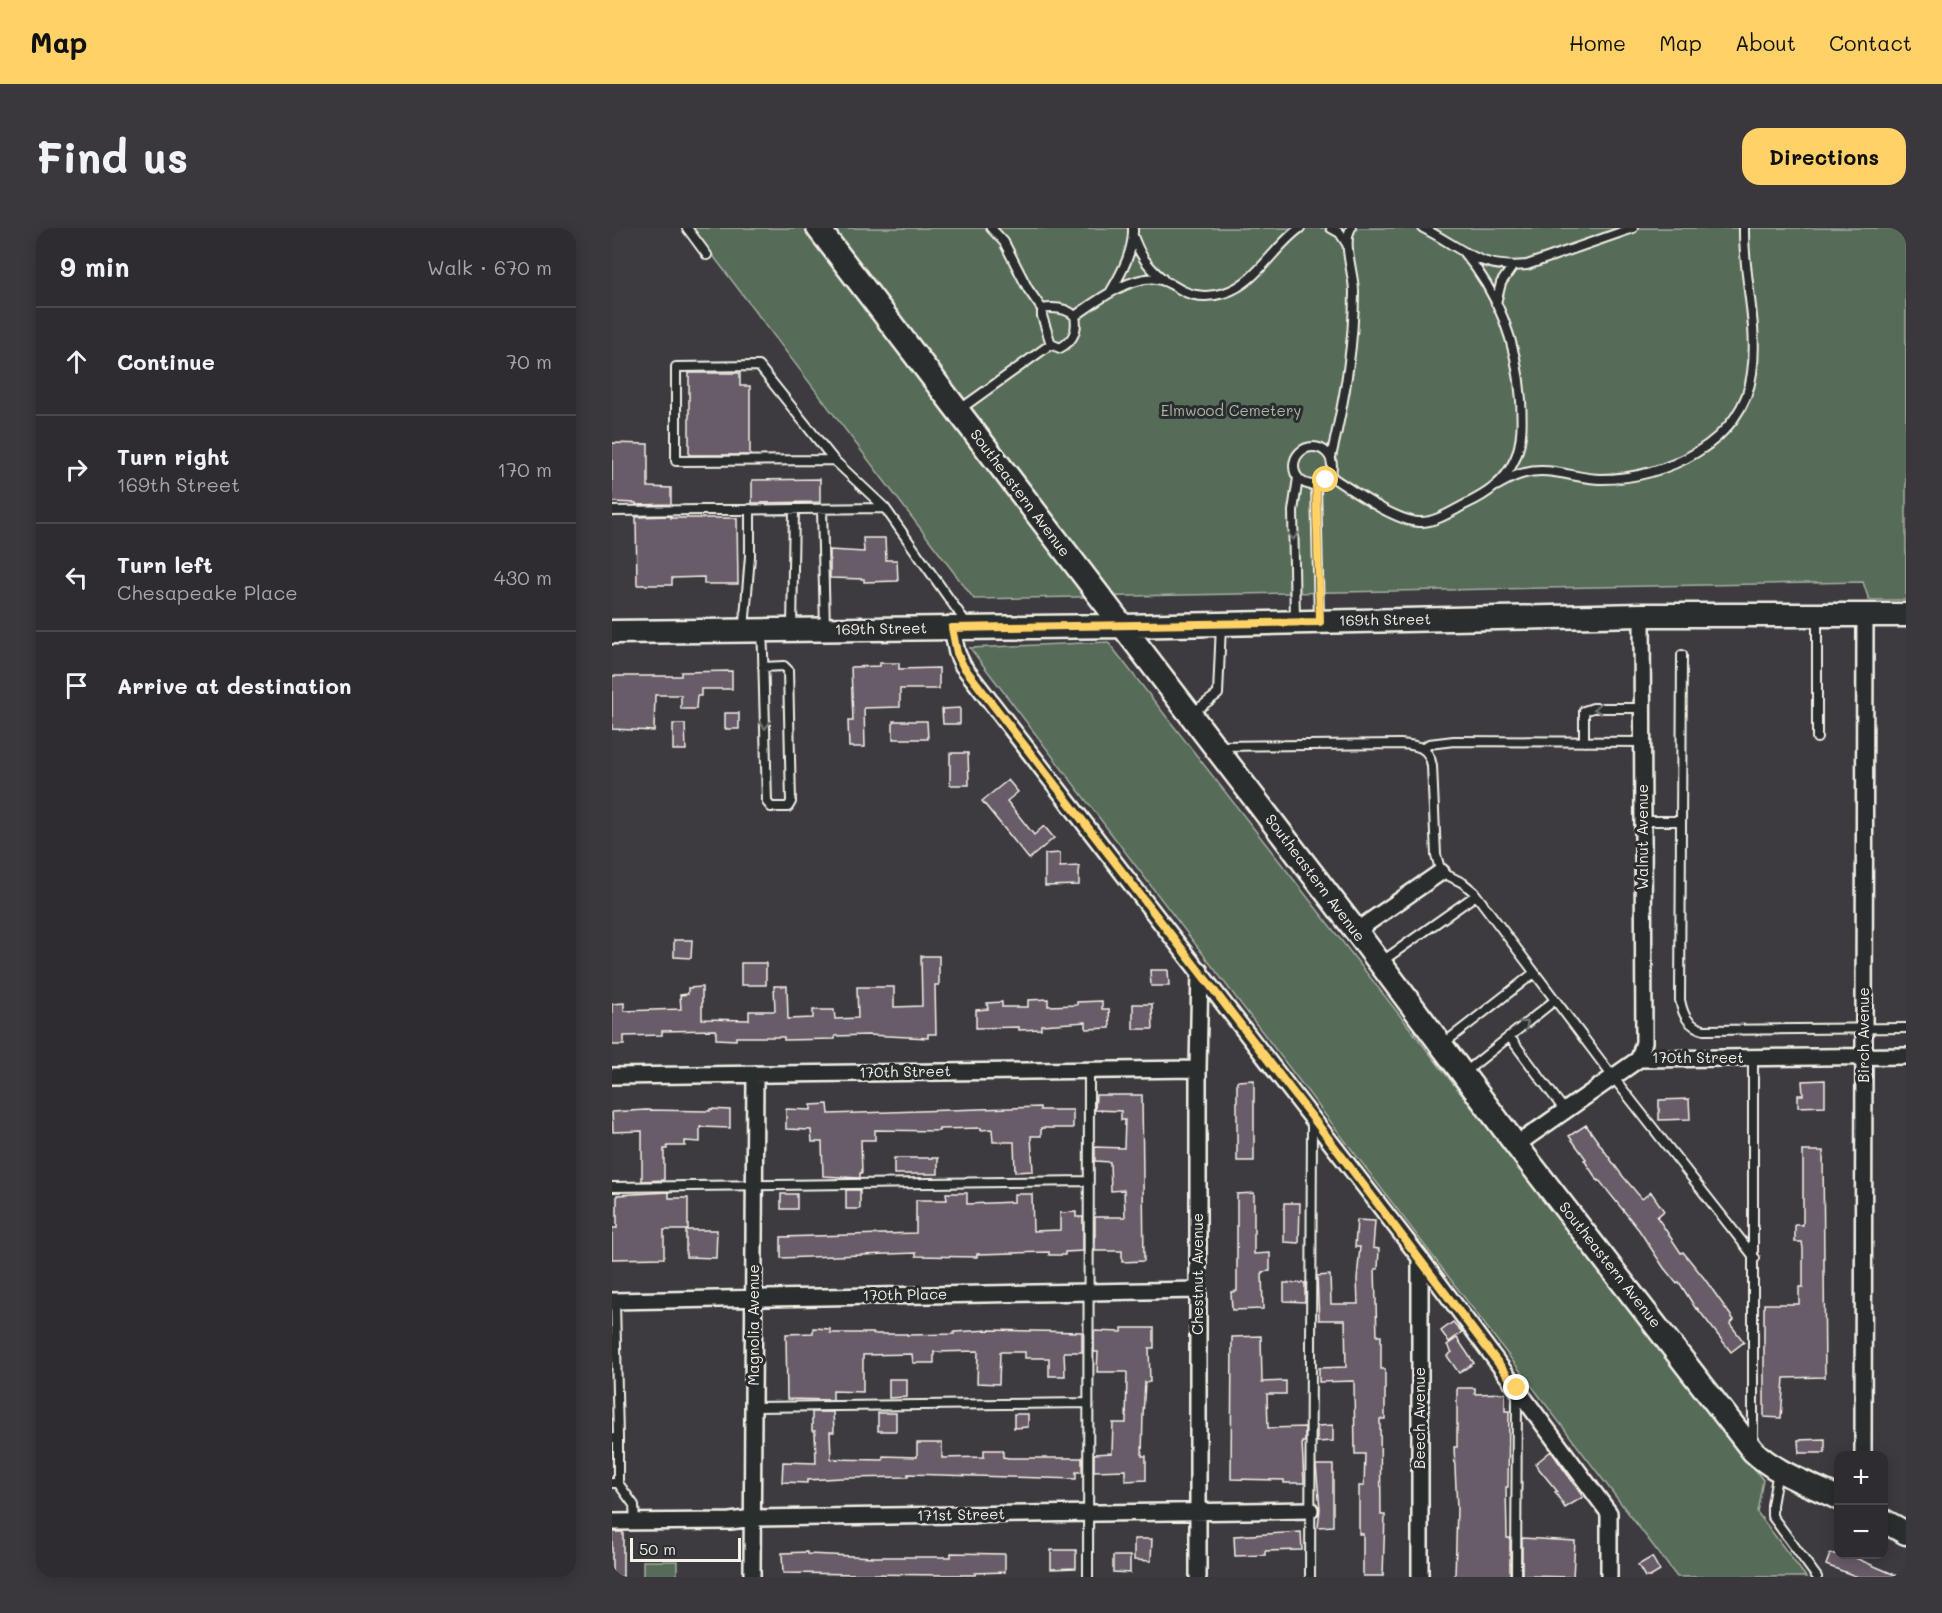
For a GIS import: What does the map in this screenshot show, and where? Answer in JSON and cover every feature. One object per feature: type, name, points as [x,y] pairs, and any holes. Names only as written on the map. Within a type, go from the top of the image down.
[{"type":"street","name":"Southeastern Avenue","points":[[818,228],[1356,931],[1516,1145],[1754,1451],[1778,1470],[1834,1496]]},
{"type":"street","name":"169th Street","points":[[612,632],[1122,626],[1642,615],[1906,615]]},
{"type":"street","name":"Walnut Avenue","points":[[1639,1059],[1644,1042],[1642,615]]},
{"type":"street","name":"Birch Avenue","points":[[1863,1451],[1865,615]]},
{"type":"street","points":[[961,628],[957,653],[963,666],[1420,1258],[1609,1513],[1609,1577]]},
{"type":"street","points":[[1356,931],[1441,872]]},
{"type":"street","name":"Chestnut Avenue","points":[[1198,1577],[1200,971]]},
{"type":"street","name":"170th Street","points":[[1516,1145],[1639,1059],[1906,1056]]},
{"type":"street","name":"170th Street","points":[[612,1076],[1198,1069]]},
{"type":"street","name":"Magnolia Avenue","points":[[752,1577],[755,1074]]},
{"type":"street","name":"Beech Avenue","points":[[1420,1258],[1420,1577]]},
{"type":"street","name":"170th Place","points":[[613,1301],[1198,1290]]},
{"type":"street","name":"171st Street","points":[[612,1522],[1310,1510]]},
{"type":"street","points":[[1888,1523],[1906,1533]]},
{"type":"lane","points":[[687,228],[707,255]]},
{"type":"lane","points":[[991,228],[1004,242],[1028,289],[1042,309],[1051,344],[1060,348],[1069,343],[1074,336],[1076,316],[1060,309],[1042,309]]},
{"type":"lane","points":[[1076,316],[1111,291],[1144,280],[1156,279],[1197,295],[1212,296],[1226,293],[1241,286],[1300,228]]},
{"type":"lane","points":[[1331,228],[1340,233],[1347,243]]},
{"type":"lane","points":[[1331,457],[1327,452],[1315,446],[1303,449],[1295,460],[1295,473],[1298,478],[1310,485],[1316,485],[1326,480],[1333,470],[1331,457],[1344,397],[1352,334],[1354,290],[1347,243],[1350,228]]},
{"type":"lane","points":[[1423,228],[1464,253],[1488,264],[1512,267],[1527,265],[1633,228]]},
{"type":"lane","points":[[1496,486],[1526,472],[1538,471],[1593,479],[1616,479],[1640,475],[1688,459],[1724,431],[1747,395],[1752,374],[1753,348],[1744,228]]},
{"type":"lane","points":[[1133,232],[1141,257],[1166,282]]},
{"type":"lane","points":[[1111,291],[1123,272],[1133,232]]},
{"type":"lane","points":[[1330,476],[1394,514],[1420,522],[1440,518],[1487,494],[1496,486],[1515,459],[1521,437],[1522,410],[1513,342],[1506,321],[1477,267],[1464,253]]},
{"type":"lane","points":[[1496,303],[1501,282],[1512,267]]},
{"type":"lane","points":[[957,411],[1051,344]]},
{"type":"lane","points":[[834,460],[676,461],[676,367],[759,366],[834,460],[885,508],[961,628]]},
{"type":"lane","points":[[1295,622],[1293,511],[1298,478]]},
{"type":"lane","points":[[1316,485],[1320,622]]},
{"type":"lane","points":[[612,511],[885,508]]},
{"type":"lane","points":[[750,509],[753,630],[763,667],[766,802],[771,807],[788,807],[791,802],[788,670],[784,666],[763,667]]},
{"type":"lane","points":[[792,630],[794,509]]},
{"type":"lane","points":[[822,509],[825,629]]},
{"type":"lane","points":[[1817,615],[1817,738]]},
{"type":"lane","points":[[1190,715],[1218,694],[1221,624]]},
{"type":"lane","points":[[1682,655],[1680,1000],[1685,1018],[1704,1030],[1906,1028]]},
{"type":"lane","points":[[1584,742],[1584,711],[1593,708],[1642,708]]},
{"type":"lane","points":[[1423,748],[1429,744],[1454,741],[1642,742]]},
{"type":"lane","points":[[1214,746],[1400,744],[1423,748],[1429,753],[1432,766],[1436,855],[1441,872],[1463,883],[1476,895],[1613,1077],[1755,1258]]},
{"type":"lane","points":[[1643,820],[1681,820]]},
{"type":"lane","points":[[1380,963],[1476,895]]},
{"type":"lane","points":[[1442,1046],[1534,973]]},
{"type":"lane","points":[[1463,1074],[1555,1000]]},
{"type":"lane","points":[[1509,1036],[1565,1111]]},
{"type":"lane","points":[[1753,1058],[1754,1451]]},
{"type":"lane","points":[[1088,1577],[1089,1070]]},
{"type":"lane","points":[[1311,1577],[1312,1117]]},
{"type":"lane","points":[[612,1187],[1088,1181]]},
{"type":"lane","points":[[613,1301],[615,1483],[634,1505],[635,1522]]},
{"type":"lane","points":[[1516,1577],[1517,1388]]},
{"type":"lane","points":[[754,1407],[1088,1403]]},
{"type":"lane","points":[[1778,1470],[1772,1516],[1817,1577]]},
{"type":"green space","name":"Elmwood Cemetery","points":[[692,228],[1906,228],[1906,600],[1869,600],[1863,582],[974,599]]},
{"type":"green space","points":[[1108,642],[1763,1480],[1757,1512],[1806,1577],[1677,1577],[970,648]]},
{"type":"green space","points":[[643,1561],[677,1561],[677,1577],[643,1577]]},
{"type":"building","points":[[689,373],[740,373],[740,386],[750,386],[750,455],[689,455]]},
{"type":"building","points":[[612,443],[648,444],[648,487],[671,488],[671,504],[636,505],[636,503],[612,502]]},
{"type":"building","points":[[820,479],[820,502],[752,503],[752,480]]},
{"type":"building","points":[[671,516],[671,518],[737,518],[738,584],[704,584],[704,577],[672,578],[672,585],[637,585],[636,517]]},
{"type":"building","points":[[863,538],[885,538],[886,560],[897,560],[898,581],[864,582],[864,579],[830,578],[830,550],[864,552]]},
{"type":"building","points":[[880,663],[899,663],[899,669],[939,668],[939,689],[900,689],[900,707],[864,708],[865,747],[849,747],[848,721],[853,721],[851,667],[880,666]]},
{"type":"building","points":[[732,671],[732,689],[701,689],[701,696],[697,696],[696,709],[681,709],[681,695],[655,695],[654,731],[612,729],[612,676],[681,676],[681,672]]},
{"type":"building","points":[[960,708],[960,724],[943,724],[942,709]]},
{"type":"building","points":[[725,713],[739,713],[739,729],[725,729]]},
{"type":"building","points":[[893,721],[927,721],[928,739],[893,739]]},
{"type":"building","points":[[673,724],[685,724],[686,750],[673,750]]},
{"type":"building","points":[[950,753],[968,753],[969,785],[950,785]]},
{"type":"building","points":[[1008,780],[1018,792],[1007,801],[1034,835],[1044,826],[1054,838],[1029,859],[982,801]]},
{"type":"building","points":[[1060,853],[1060,867],[1079,866],[1079,885],[1045,886],[1045,854]]},
{"type":"building","points":[[674,940],[692,940],[691,958],[674,957]]},
{"type":"building","points":[[921,956],[939,956],[939,985],[935,985],[936,1034],[928,1034],[928,1038],[868,1035],[835,1036],[835,1039],[784,1040],[784,1037],[736,1037],[736,1040],[716,1039],[716,1030],[662,1031],[662,1035],[624,1036],[624,1045],[612,1045],[612,1004],[624,1003],[624,1011],[681,1009],[680,995],[688,994],[688,988],[702,987],[702,1019],[749,1020],[749,1011],[775,1011],[774,986],[787,986],[788,1019],[813,1018],[813,1010],[834,1010],[835,1019],[858,1018],[857,987],[894,987],[894,1007],[922,1006]]},
{"type":"building","points":[[741,963],[766,963],[766,985],[741,985]]},
{"type":"building","points":[[1150,970],[1168,970],[1169,986],[1151,986]]},
{"type":"building","points":[[1048,999],[1048,1006],[1102,1001],[1102,1009],[1109,1009],[1110,1028],[1086,1029],[1086,1022],[1041,1025],[1041,1029],[976,1028],[976,1010],[988,1009],[987,1003],[1002,1002],[1002,1007],[1028,1007],[1028,1000]]},
{"type":"building","points":[[1133,1004],[1152,1004],[1153,1029],[1133,1029]]},
{"type":"building","points":[[1254,1080],[1254,1161],[1237,1161],[1237,1081]]},
{"type":"building","points":[[1825,1080],[1825,1106],[1798,1107],[1798,1095],[1803,1095],[1802,1081]]},
{"type":"building","points":[[1096,1095],[1142,1095],[1144,1261],[1122,1262],[1122,1251],[1095,1251],[1095,1217],[1125,1217],[1124,1190],[1111,1191],[1110,1162],[1095,1161],[1095,1147],[1124,1148],[1125,1120],[1121,1120],[1121,1111],[1095,1110]]},
{"type":"building","points":[[1689,1099],[1690,1119],[1659,1120],[1659,1100]]},
{"type":"building","points":[[828,1104],[829,1114],[1040,1107],[1040,1110],[1073,1110],[1073,1128],[1041,1128],[1041,1136],[1031,1136],[1033,1171],[1015,1172],[1014,1142],[993,1142],[992,1129],[875,1130],[875,1140],[861,1140],[862,1173],[860,1173],[860,1178],[823,1176],[822,1142],[812,1142],[811,1130],[786,1129],[786,1109],[811,1110],[811,1105]]},
{"type":"building","points":[[710,1109],[730,1110],[730,1128],[700,1127],[700,1142],[685,1141],[685,1146],[667,1146],[667,1149],[664,1149],[664,1180],[642,1181],[642,1131],[613,1132],[612,1112],[710,1111]]},
{"type":"building","points":[[1586,1125],[1642,1199],[1651,1192],[1664,1211],[1657,1217],[1681,1253],[1683,1252],[1704,1278],[1734,1320],[1730,1324],[1744,1342],[1731,1352],[1696,1309],[1679,1282],[1677,1284],[1664,1268],[1639,1230],[1598,1181],[1584,1160],[1586,1159],[1569,1136]]},
{"type":"building","points":[[1803,1151],[1823,1151],[1825,1377],[1784,1378],[1781,1418],[1764,1417],[1764,1304],[1799,1304],[1799,1287],[1803,1287],[1803,1249],[1802,1242],[1795,1242],[1795,1225],[1803,1225]]},
{"type":"building","points":[[894,1158],[938,1158],[938,1174],[894,1174]]},
{"type":"building","points":[[846,1190],[860,1190],[860,1209],[846,1209]]},
{"type":"building","points":[[669,1192],[669,1198],[688,1198],[688,1230],[664,1230],[664,1258],[612,1259],[612,1228],[617,1228],[617,1195]]},
{"type":"building","points":[[946,1193],[967,1193],[967,1204],[1014,1202],[1014,1194],[1032,1194],[1033,1231],[1060,1230],[1060,1213],[1076,1212],[1076,1217],[1083,1217],[1083,1251],[1065,1252],[1065,1255],[1049,1255],[1049,1252],[977,1254],[977,1257],[916,1256],[916,1253],[781,1258],[781,1237],[916,1233],[916,1200],[947,1200]]},
{"type":"building","points":[[1254,1193],[1254,1254],[1270,1253],[1270,1271],[1262,1272],[1263,1309],[1232,1310],[1231,1292],[1237,1291],[1237,1194]]},
{"type":"building","points":[[781,1194],[797,1194],[797,1209],[781,1209]]},
{"type":"building","points":[[1284,1203],[1300,1203],[1299,1243],[1284,1242]]},
{"type":"building","points":[[1357,1220],[1375,1221],[1373,1248],[1379,1249],[1378,1269],[1375,1269],[1377,1336],[1381,1336],[1381,1369],[1385,1369],[1385,1419],[1380,1419],[1381,1515],[1385,1515],[1383,1576],[1363,1576],[1363,1534],[1359,1534],[1359,1486],[1364,1486],[1365,1454],[1355,1454],[1354,1381],[1319,1382],[1319,1368],[1346,1367],[1345,1320],[1319,1320],[1317,1276],[1330,1275],[1331,1304],[1358,1304],[1357,1279],[1360,1247],[1355,1247]]},
{"type":"building","points":[[686,1230],[717,1230],[716,1258],[686,1257]]},
{"type":"building","points":[[1284,1283],[1305,1283],[1305,1302],[1284,1301]]},
{"type":"building","points":[[1453,1322],[1462,1332],[1449,1342],[1441,1331]]},
{"type":"building","points":[[813,1328],[830,1329],[830,1333],[907,1335],[954,1334],[954,1332],[989,1330],[1082,1332],[1082,1352],[1064,1352],[1065,1376],[1049,1376],[1049,1358],[1025,1358],[1025,1352],[1000,1352],[999,1384],[977,1383],[978,1351],[934,1352],[934,1363],[913,1363],[912,1354],[863,1355],[863,1392],[833,1391],[833,1400],[787,1399],[786,1334],[813,1333]]},
{"type":"building","points":[[1122,1328],[1154,1328],[1154,1348],[1149,1348],[1150,1382],[1145,1382],[1143,1415],[1142,1456],[1146,1456],[1146,1480],[1125,1481],[1125,1470],[1094,1471],[1094,1454],[1112,1453],[1113,1423],[1126,1423],[1127,1372],[1097,1372],[1098,1352],[1094,1352],[1094,1331],[1122,1332]]},
{"type":"building","points":[[1261,1336],[1262,1382],[1286,1381],[1286,1394],[1267,1394],[1268,1428],[1305,1427],[1305,1442],[1302,1442],[1304,1483],[1284,1483],[1284,1480],[1231,1479],[1232,1337]]},
{"type":"building","points":[[1457,1338],[1474,1363],[1459,1373],[1447,1356],[1452,1352],[1447,1345]]},
{"type":"building","points":[[889,1379],[907,1379],[907,1397],[889,1398]]},
{"type":"building","points":[[1457,1388],[1475,1388],[1475,1394],[1505,1393],[1505,1411],[1509,1411],[1508,1487],[1506,1487],[1510,1576],[1455,1577],[1457,1508],[1454,1447],[1457,1447]]},
{"type":"building","points":[[812,1412],[833,1412],[834,1432],[830,1432],[831,1459],[883,1460],[883,1456],[917,1457],[917,1443],[942,1443],[942,1458],[984,1457],[984,1450],[1003,1450],[1003,1457],[1009,1458],[1082,1458],[1082,1472],[1076,1472],[1076,1479],[908,1474],[908,1477],[807,1480],[807,1483],[782,1482],[783,1462],[816,1463]]},
{"type":"building","points":[[878,1413],[896,1413],[896,1431],[878,1431]]},
{"type":"building","points":[[1014,1414],[1028,1414],[1028,1427],[1014,1428]]},
{"type":"building","points":[[1333,1425],[1333,1441],[1317,1442],[1317,1426]]},
{"type":"building","points":[[1825,1439],[1825,1453],[1799,1453],[1798,1440]]},
{"type":"building","points":[[1551,1451],[1583,1497],[1565,1508],[1555,1492],[1557,1491],[1535,1464]]},
{"type":"building","points":[[1316,1465],[1333,1465],[1333,1526],[1318,1527],[1320,1509]]},
{"type":"building","points":[[612,1532],[623,1532],[623,1577],[612,1577]]},
{"type":"building","points":[[1301,1532],[1302,1550],[1265,1551],[1265,1555],[1235,1556],[1234,1536]]},
{"type":"building","points":[[1522,1538],[1575,1541],[1573,1577],[1522,1576]]},
{"type":"building","points":[[1134,1539],[1152,1539],[1151,1561],[1134,1560]]},
{"type":"building","points":[[1051,1550],[1076,1550],[1076,1568],[1051,1569]]},
{"type":"building","points":[[807,1552],[807,1554],[875,1557],[951,1557],[951,1553],[1005,1554],[1005,1572],[975,1573],[975,1575],[783,1573],[782,1553]]},
{"type":"building","points":[[1830,1554],[1834,1554],[1834,1559],[1858,1559],[1900,1577],[1858,1577],[1826,1565]]},
{"type":"building","points":[[1113,1556],[1130,1556],[1130,1573],[1113,1572]]},
{"type":"building","points":[[1652,1557],[1660,1571],[1650,1577],[1645,1577],[1638,1565]]},
{"type":"route","points":[[1326,480],[1316,485],[1320,622],[952,628],[957,653],[963,666],[1312,1117],[1517,1388]]}]
